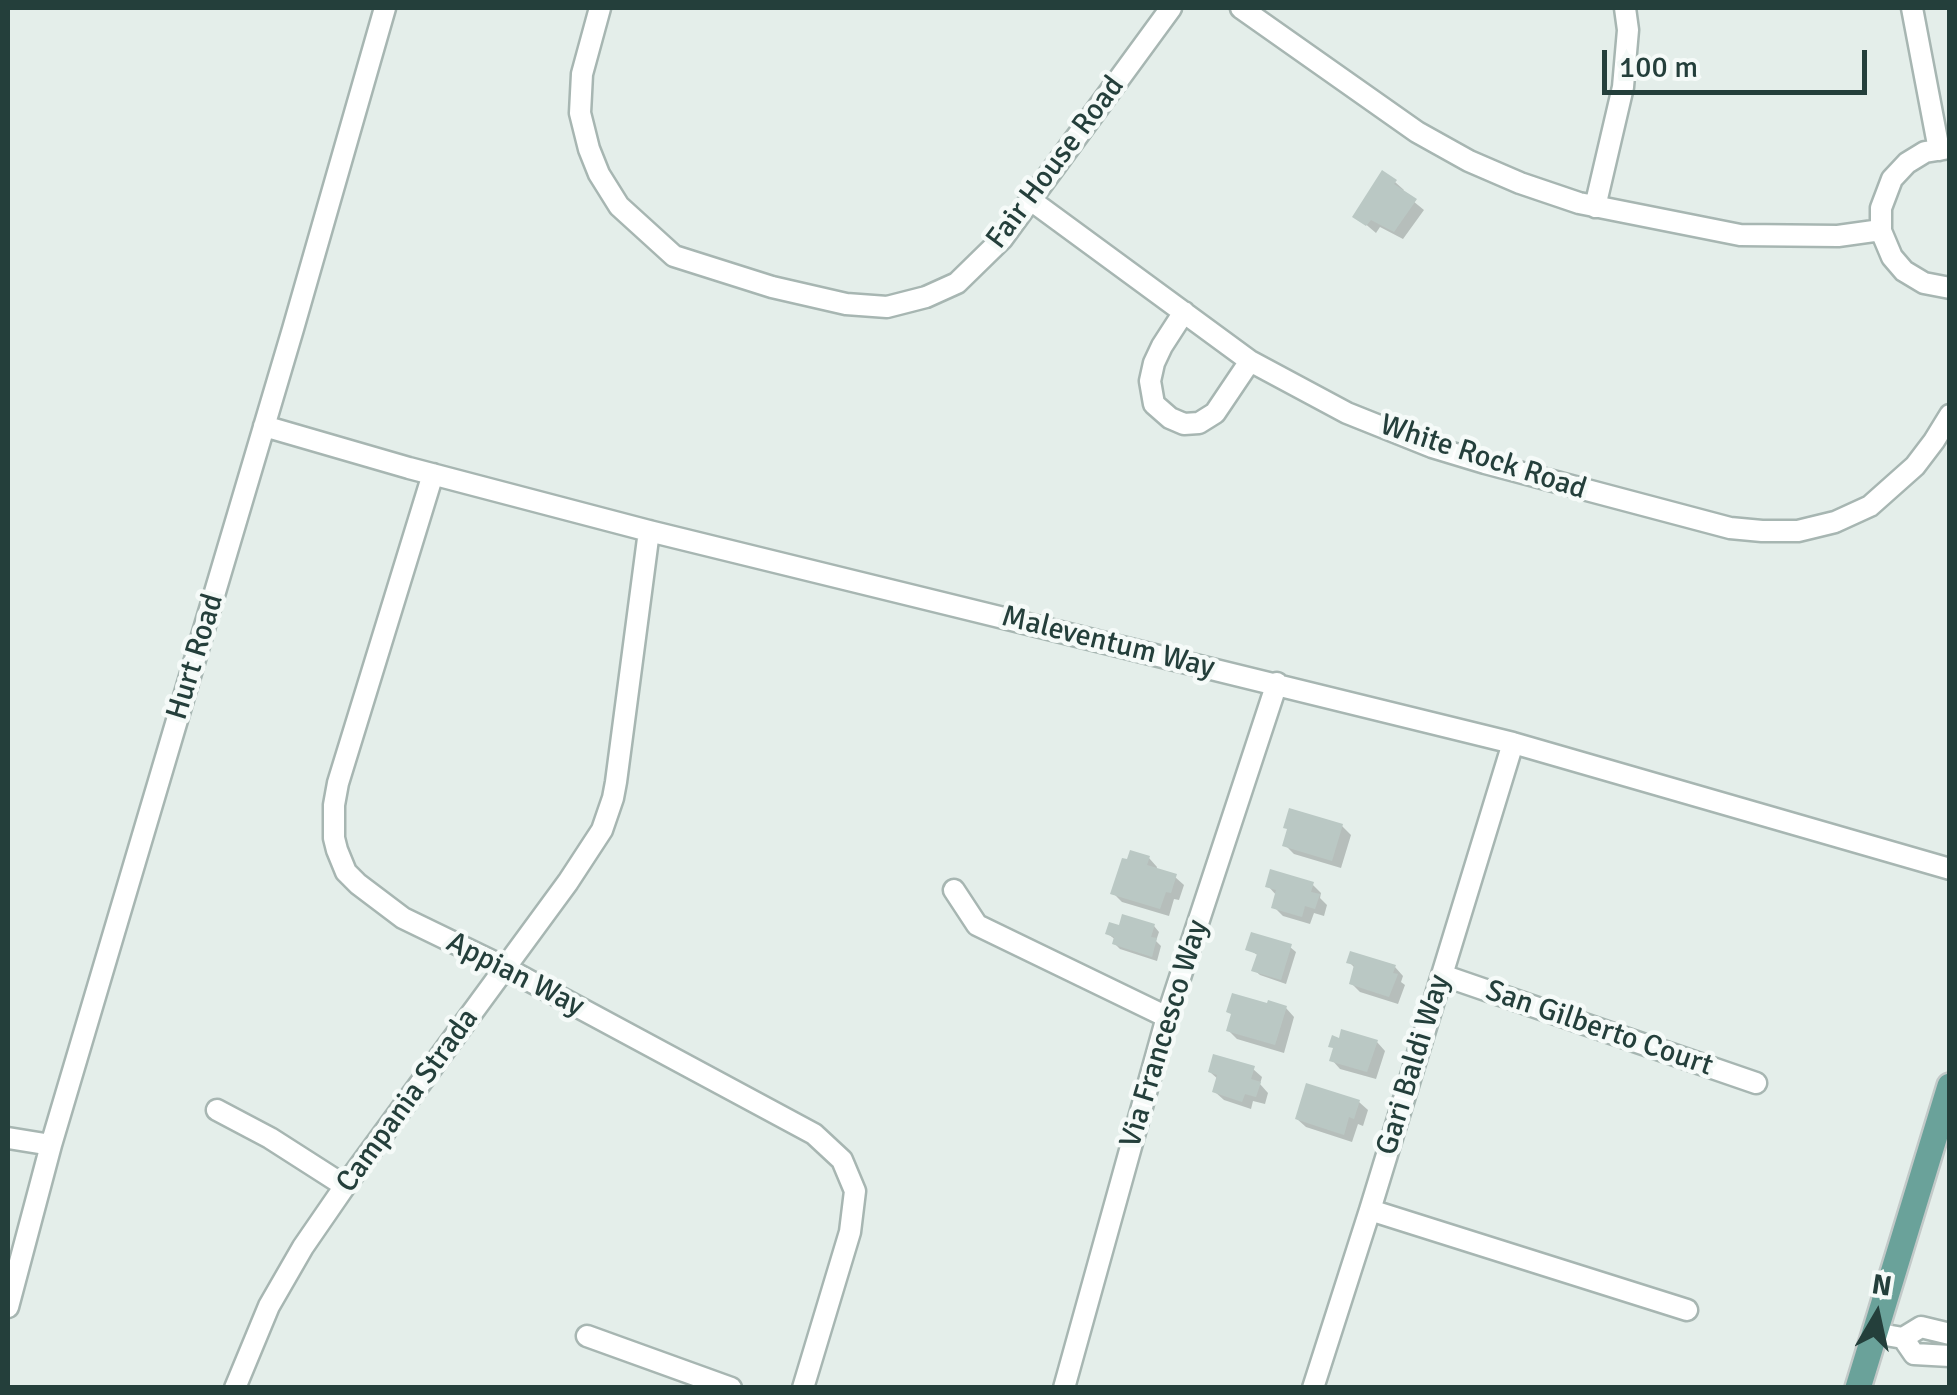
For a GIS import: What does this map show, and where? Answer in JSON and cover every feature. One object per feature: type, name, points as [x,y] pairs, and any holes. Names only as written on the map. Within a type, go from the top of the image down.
[{"type":"main road","points":[[1858,1388],[1950,1086]]},
{"type":"street","name":"Hurt Road","points":[[8,1307],[51,1145],[386,8]]},
{"type":"street","name":"Fair House Road","points":[[600,8],[582,74],[580,113],[599,174],[619,206],[674,256],[772,287],[846,304],[887,307],[926,297],[957,283],[1002,239],[1171,8]]},
{"type":"street","points":[[1240,8],[1417,132],[1520,184],[1595,207],[1740,235],[1838,236],[1881,231]]},
{"type":"street","points":[[1595,207],[1623,88],[1628,30],[1625,8]]},
{"type":"street","points":[[1912,8],[1944,149],[1925,152],[1892,179],[1881,208],[1881,231],[1892,256],[1904,270],[1924,283],[1950,288]]},
{"type":"street","name":"White Rock Road","points":[[1032,201],[1250,361],[1347,413],[1486,464],[1730,528],[1798,531],[1835,522],[1870,506],[1915,466],[1950,414]]},
{"type":"street","points":[[1184,312],[1162,346],[1150,382],[1154,404],[1170,418],[1184,424],[1199,423],[1215,413],[1250,361]]},
{"type":"street","name":"Maleventum Way","points":[[264,426],[649,531],[1514,742],[1950,870]]},
{"type":"street","name":"Appian Way","points":[[433,474],[338,783],[334,838],[346,872],[403,918],[506,968],[814,1134],[842,1160],[855,1191],[850,1232],[803,1388]]},
{"type":"street","name":"Campania Strada","points":[[235,1388],[269,1306],[303,1248],[594,844],[608,815],[616,782],[649,531]]},
{"type":"street","name":"Via Francesco Way","points":[[1064,1388],[1167,1017],[1277,684]]},
{"type":"street","name":"Gari Baldi Way","points":[[1313,1388],[1514,742]]},
{"type":"street","points":[[954,890],[977,925],[1167,1017]]},
{"type":"street","name":"San Gilberto Court","points":[[1442,976],[1756,1083]]},
{"type":"street","points":[[217,1110],[345,1186]]},
{"type":"street","points":[[8,1138],[51,1145]]},
{"type":"street","points":[[1370,1210],[1687,1310]]},
{"type":"street","points":[[1874,1333],[1903,1338],[1922,1327],[1950,1334]]},
{"type":"street","points":[[587,1336],[731,1388]]},
{"type":"street","points":[[1903,1338],[1914,1354],[1950,1356]]},
{"type":"building","points":[[1382,170],[1397,180],[1394,184],[1417,199],[1394,232],[1371,220],[1366,226],[1352,217]]},
{"type":"building","points":[[1289,808],[1343,824],[1332,861],[1282,846]]},
{"type":"building","points":[[1130,850],[1150,856],[1147,865],[1177,874],[1160,909],[1110,894],[1122,858],[1127,859]]},
{"type":"building","points":[[1270,869],[1314,882],[1311,892],[1320,894],[1315,909],[1305,906],[1302,917],[1271,908],[1276,890],[1265,887]]},
{"type":"building","points":[[1122,914],[1155,924],[1151,937],[1157,938],[1152,957],[1112,944],[1114,937],[1105,934],[1109,922],[1119,925]]},
{"type":"building","points":[[1251,932],[1292,944],[1281,980],[1251,971],[1257,954],[1245,950]]},
{"type":"building","points":[[1350,951],[1396,965],[1393,973],[1398,974],[1389,997],[1349,984],[1354,965],[1346,963]]},
{"type":"building","points":[[1232,993],[1287,1006],[1275,1045],[1226,1031]]},
{"type":"building","points":[[1341,1029],[1378,1040],[1367,1072],[1329,1061],[1332,1035],[1339,1038]]},
{"type":"building","points":[[1213,1054],[1255,1066],[1251,1079],[1261,1082],[1256,1097],[1245,1094],[1242,1102],[1212,1092],[1217,1075],[1208,1072]]},
{"type":"building","points":[[1306,1083],[1360,1100],[1344,1135],[1295,1119]]}]
